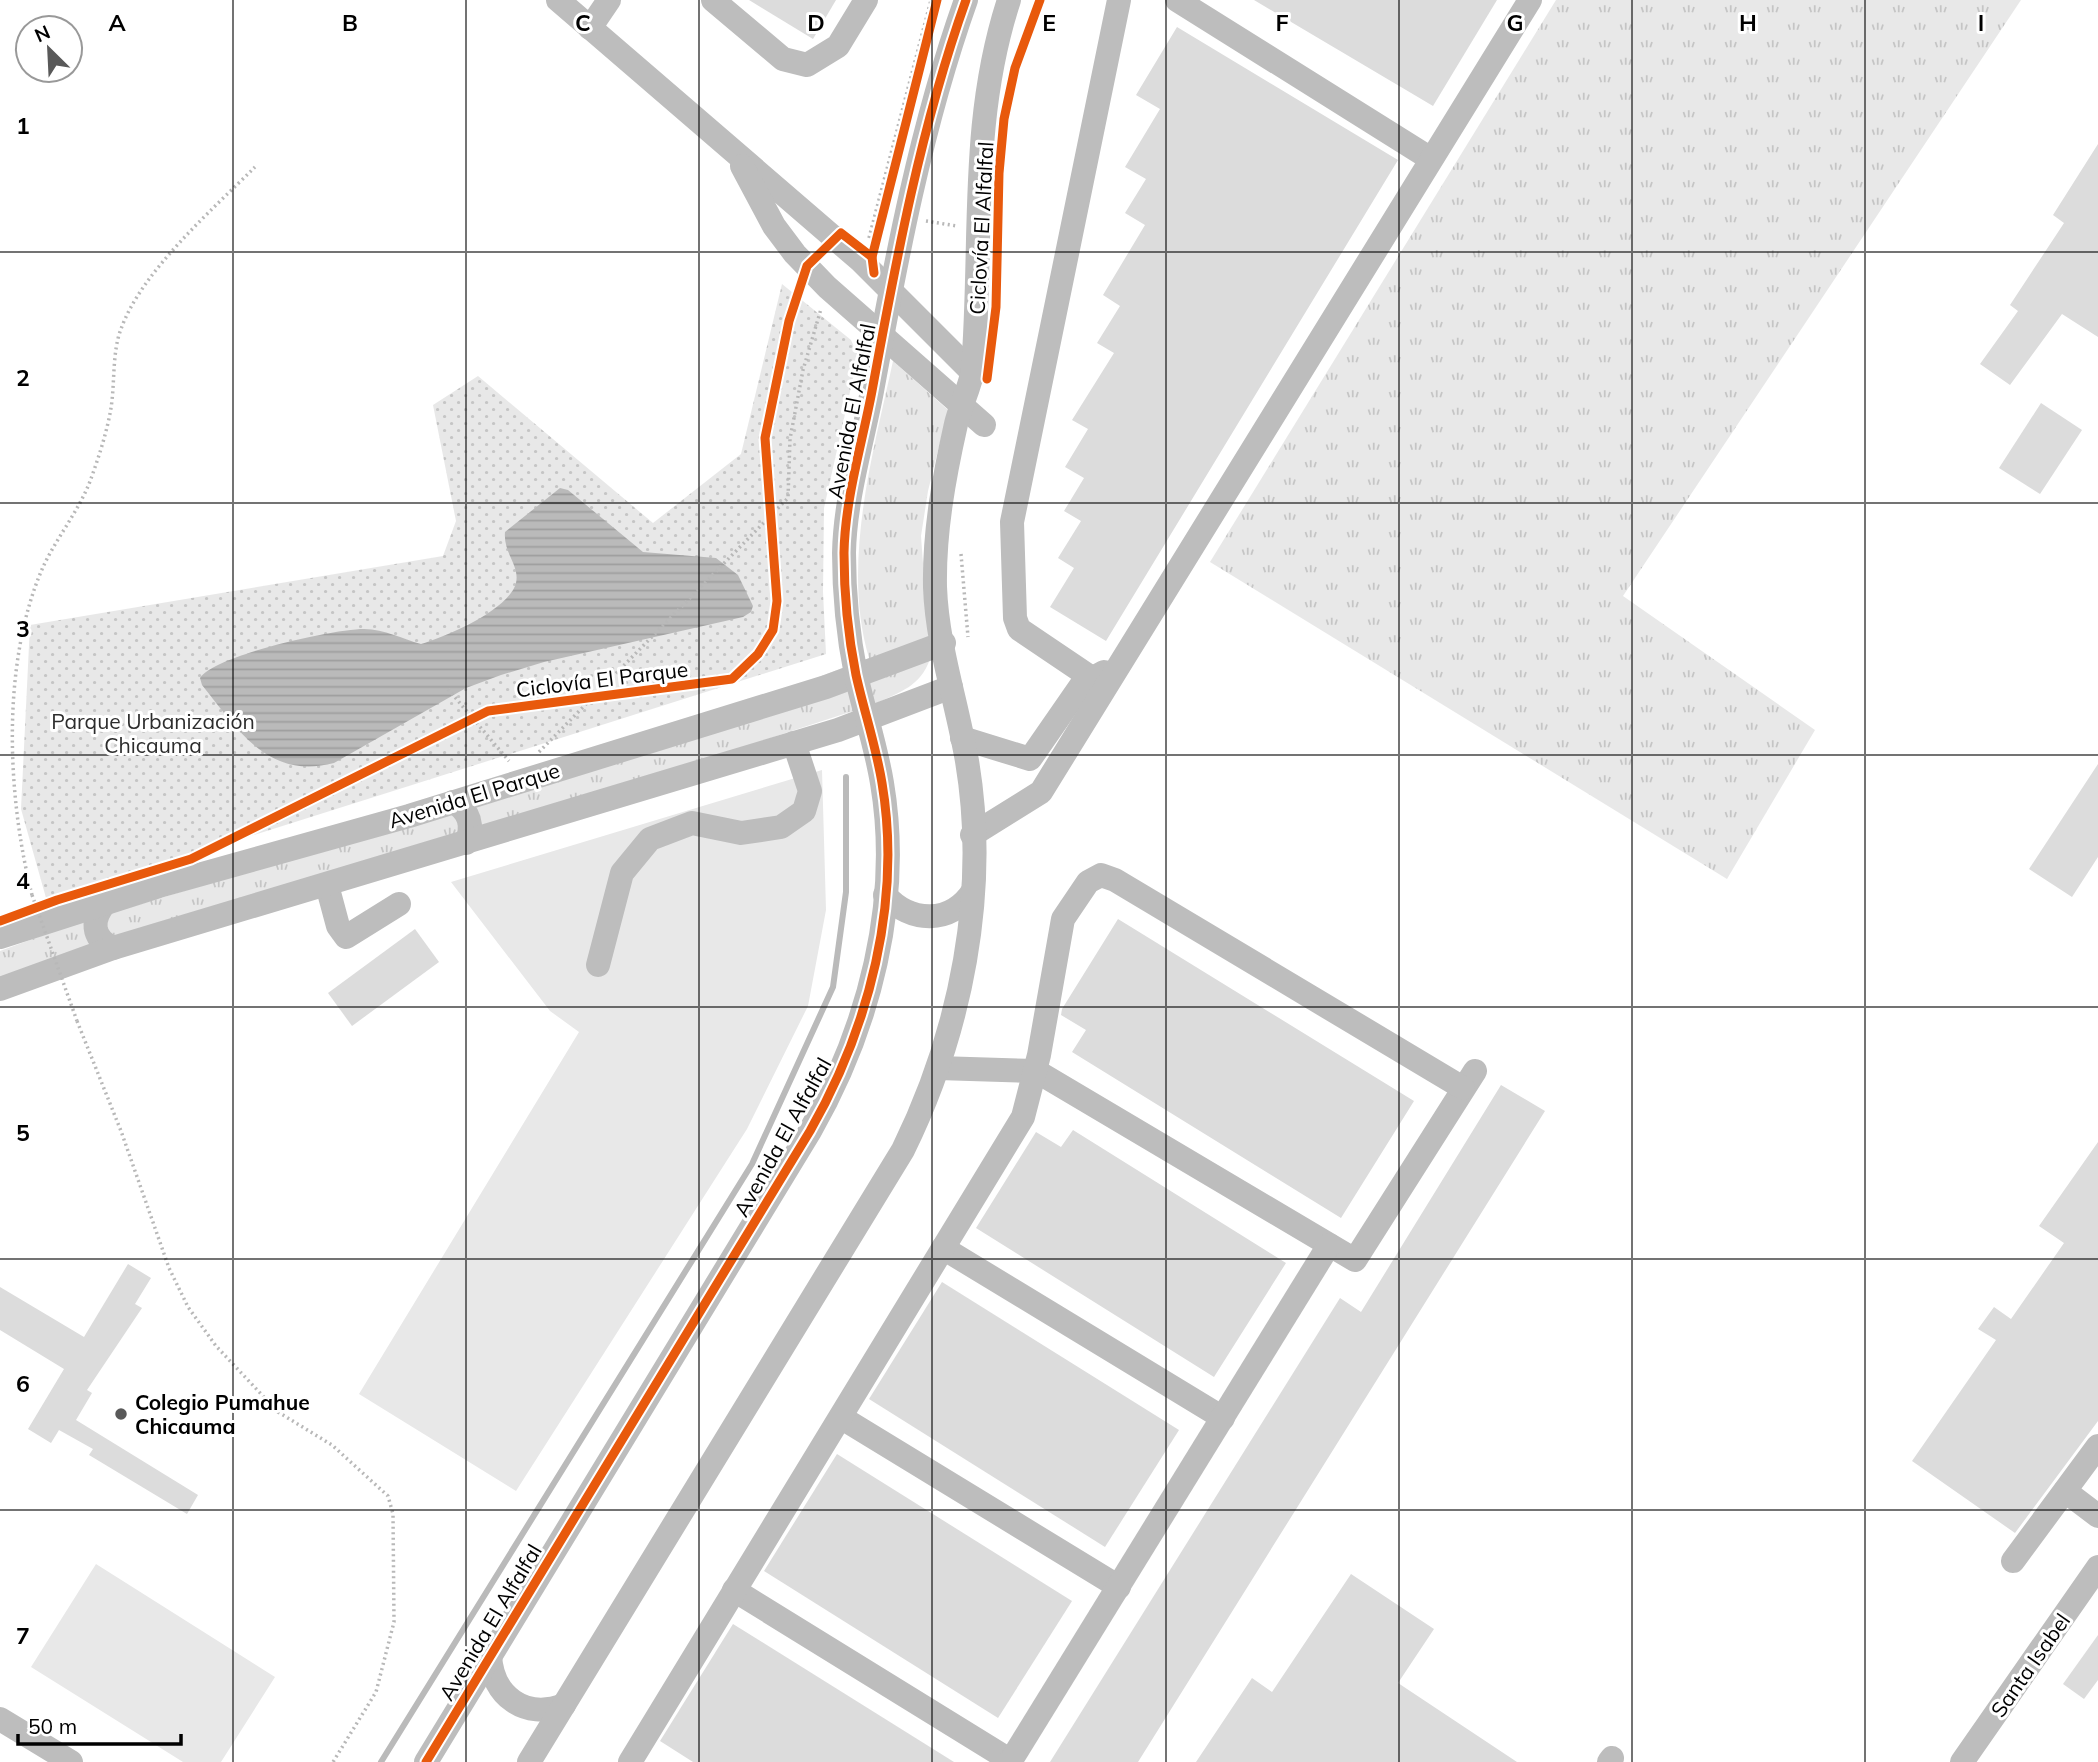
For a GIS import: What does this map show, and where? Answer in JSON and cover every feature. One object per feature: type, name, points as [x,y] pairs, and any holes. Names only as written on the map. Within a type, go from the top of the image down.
[{"type":"street","points":[[558,0],[867,267],[972,372]]},
{"type":"street","points":[[590,28],[609,0]]},
{"type":"street","points":[[713,0],[783,60],[807,65],[838,46],[866,0]]},
{"type":"street","name":"Avenida El Alfalfal","points":[[426,1762],[822,1111],[850,1047],[864,1005],[878,951],[885,895],[886,839],[882,787],[856,676],[846,605],[844,550],[892,292],[888,214],[942,73],[966,0]]},
{"type":"street","points":[[529,1762],[903,1150],[938,1068],[962,977],[972,891],[972,835],[962,738],[951,687],[956,641],[936,603],[935,558],[944,482],[961,404],[972,372],[983,114],[1009,0]]},
{"type":"street","points":[[1099,683],[1016,625],[1012,522],[1119,0]]},
{"type":"street","points":[[1177,0],[1431,159]]},
{"type":"street","points":[[972,835],[1041,792],[1099,683],[1120,662],[1530,0]]},
{"type":"street","points":[[733,150],[784,241],[827,287],[984,425]]},
{"type":"street","name":"Avenida El Parque","points":[[0,937],[106,902],[453,803],[856,676],[956,641]]},
{"type":"street","points":[[962,738],[1030,759],[1082,684],[1099,683]]},
{"type":"street","name":"Avenida El Parque","points":[[0,989],[113,947],[327,885],[868,720],[951,687]]},
{"type":"street","points":[[598,965],[622,873],[650,839],[692,823],[741,833],[781,827],[804,811],[810,791],[794,743]]},
{"type":"street","points":[[453,803],[469,819],[471,827],[466,843]]},
{"type":"street","points":[[635,1760],[734,1590],[842,1418],[1015,1132],[1029,1101],[1036,1071],[1063,919],[1088,882],[1101,875],[1115,880],[1469,1080],[1354,1260],[1036,1071],[938,1068]]},
{"type":"street","points":[[327,885],[338,926],[346,937],[399,904]]},
{"type":"street","points":[[885,895],[911,914],[933,917],[952,911],[972,891]]},
{"type":"street","points":[[106,902],[98,911],[95,926],[101,940],[113,947]]},
{"type":"street","points":[[734,1590],[1011,1762],[1329,1245]]},
{"type":"street","points":[[943,1248],[1223,1418]]},
{"type":"street","points":[[842,1418],[1119,1587]]},
{"type":"street","points":[[2013,1561],[2098,1447]]},
{"type":"street","points":[[2065,1491],[2098,1516]]},
{"type":"street","name":"Santa Isabel","points":[[1962,1762],[2098,1567]]},
{"type":"street","points":[[490,1655],[493,1678],[515,1704],[539,1710],[564,1705]]},
{"type":"street","points":[[0,1719],[71,1762]]},
{"type":"path","points":[[867,267],[888,214],[931,0]]},
{"type":"path","points":[[867,267],[888,214],[937,0]]},
{"type":"path","points":[[255,167],[191,231],[149,280],[121,329],[111,410],[88,485],[43,568],[25,627],[14,695],[14,803],[32,895],[76,1021],[125,1144],[169,1268],[188,1307],[216,1346],[278,1412],[332,1446],[388,1496],[394,1542],[394,1622],[376,1692],[334,1762]]},
{"type":"path","points":[[888,214],[978,230]]},
{"type":"path","points":[[536,754],[770,514],[789,498],[790,439],[803,370],[827,287]]},
{"type":"path","points":[[769,502],[771,527]]},
{"type":"path","points":[[956,641],[961,549]]},
{"type":"path","points":[[448,690],[476,716],[514,768]]},
{"type":"path","points":[[460,724],[476,716]]},
{"type":"path","points":[[31,910],[44,905]]},
{"type":"green space","points":[[1556,0],[2021,0],[1623,596],[1815,730],[1727,879],[1210,562]]},
{"type":"green space","name":"Parque Urbanización Chicauma","points":[[782,284],[851,340],[858,356],[824,508],[823,592],[826,654],[96,885],[48,905],[21,809],[30,625],[443,556],[456,521],[433,405],[478,376],[653,523],[741,454]]},
{"type":"green space","points":[[893,361],[948,410],[928,491],[921,536],[930,659],[921,676],[908,687],[875,704],[666,772],[456,837],[169,920],[0,978],[0,951],[68,926],[522,789],[869,658],[861,622],[859,547],[869,471]]},
{"type":"green space","points":[[822,770],[826,910],[808,1006],[747,1129],[516,1491],[359,1394],[579,1032],[550,1011],[451,882]]},
{"type":"green space","points":[[96,1564],[275,1677],[221,1762],[183,1762],[31,1667]]},
{"type":"shaded area","points":[[560,488],[568,490],[643,552],[716,558],[738,575],[753,606],[751,612],[743,617],[544,662],[501,675],[466,688],[334,763],[311,766],[291,764],[273,758],[257,748],[243,734],[202,685],[200,678],[210,669],[251,652],[303,638],[372,629],[421,644],[475,621],[502,603],[516,583],[516,570],[506,546],[505,532]]},
{"type":"building","points":[[749,0],[836,0],[813,39]]},
{"type":"building","points":[[1254,0],[1497,0],[1433,106]]},
{"type":"building","points":[[1177,27],[1398,160],[1106,641],[1050,607],[1074,568],[1058,558],[1081,521],[1064,511],[1084,478],[1065,467],[1088,429],[1072,420],[1114,353],[1097,343],[1120,306],[1103,295],[1145,225],[1125,213],[1146,179],[1125,167],[1160,109],[1136,95]]},
{"type":"building","points":[[2098,144],[2098,337],[2062,314],[2010,385],[1980,364],[2018,311],[2010,305],[2064,223],[2053,215]]},
{"type":"building","points":[[2041,403],[2082,430],[2040,494],[1999,468]]},
{"type":"building","points":[[2098,764],[2098,857],[2072,897],[2029,869]]},
{"type":"building","points":[[1118,919],[1414,1101],[1341,1218],[1072,1052],[1086,1030],[1061,1015],[1062,1009]]},
{"type":"building","points":[[415,929],[439,962],[352,1026],[328,993]]},
{"type":"building","points":[[1501,1085],[1545,1111],[1138,1762],[1050,1762],[1340,1298],[1361,1312]]},
{"type":"building","points":[[1073,1130],[1286,1263],[1214,1377],[976,1228],[1036,1132],[1061,1147]]},
{"type":"building","points":[[2098,1142],[2098,1421],[2015,1533],[1912,1461],[1996,1340],[1978,1329],[1994,1307],[2011,1319],[2064,1243],[2039,1226]]},
{"type":"building","points":[[128,1264],[151,1278],[135,1304],[142,1308],[87,1390],[92,1393],[76,1420],[198,1495],[187,1514],[89,1455],[93,1449],[59,1430],[51,1443],[28,1429],[64,1369],[0,1330],[0,1287],[84,1337]]},
{"type":"building","points":[[942,1282],[1179,1430],[1105,1547],[869,1399]]},
{"type":"building","points":[[837,1454],[1072,1601],[998,1718],[764,1571]]},
{"type":"building","points":[[1351,1574],[1434,1629],[1398,1683],[1517,1762],[1196,1762],[1252,1678],[1272,1692]]},
{"type":"building","points":[[733,1624],[954,1762],[693,1762],[660,1741]]},
{"type":"building","points":[[2098,1635],[2098,1680],[2084,1699],[2063,1684]]},
{"type":"waterway","points":[[381,1762],[752,1164],[833,987],[846,892],[846,777]]},
{"type":"cycle path","points":[[874,273],[872,257],[937,0]]},
{"type":"cycle path","points":[[426,1762],[810,1131],[849,1050],[864,1007],[884,918],[887,828],[882,783],[856,675],[847,614],[844,553],[847,512],[911,194],[936,96],[966,0]]},
{"type":"cycle path","name":"Ciclovía El Alfalfal","points":[[987,379],[996,307],[999,173],[1004,119],[1015,68],[1040,0]]},
{"type":"cycle path","name":"Ciclovía El Parque","points":[[0,921],[57,900],[191,859],[488,711],[732,679],[758,654],[773,630],[777,601],[765,438],[789,321],[807,266],[841,233],[872,257]]},
{"type":"place","name":"Colegio Pumahue Chicauma","points":[[121,1414]]}]
